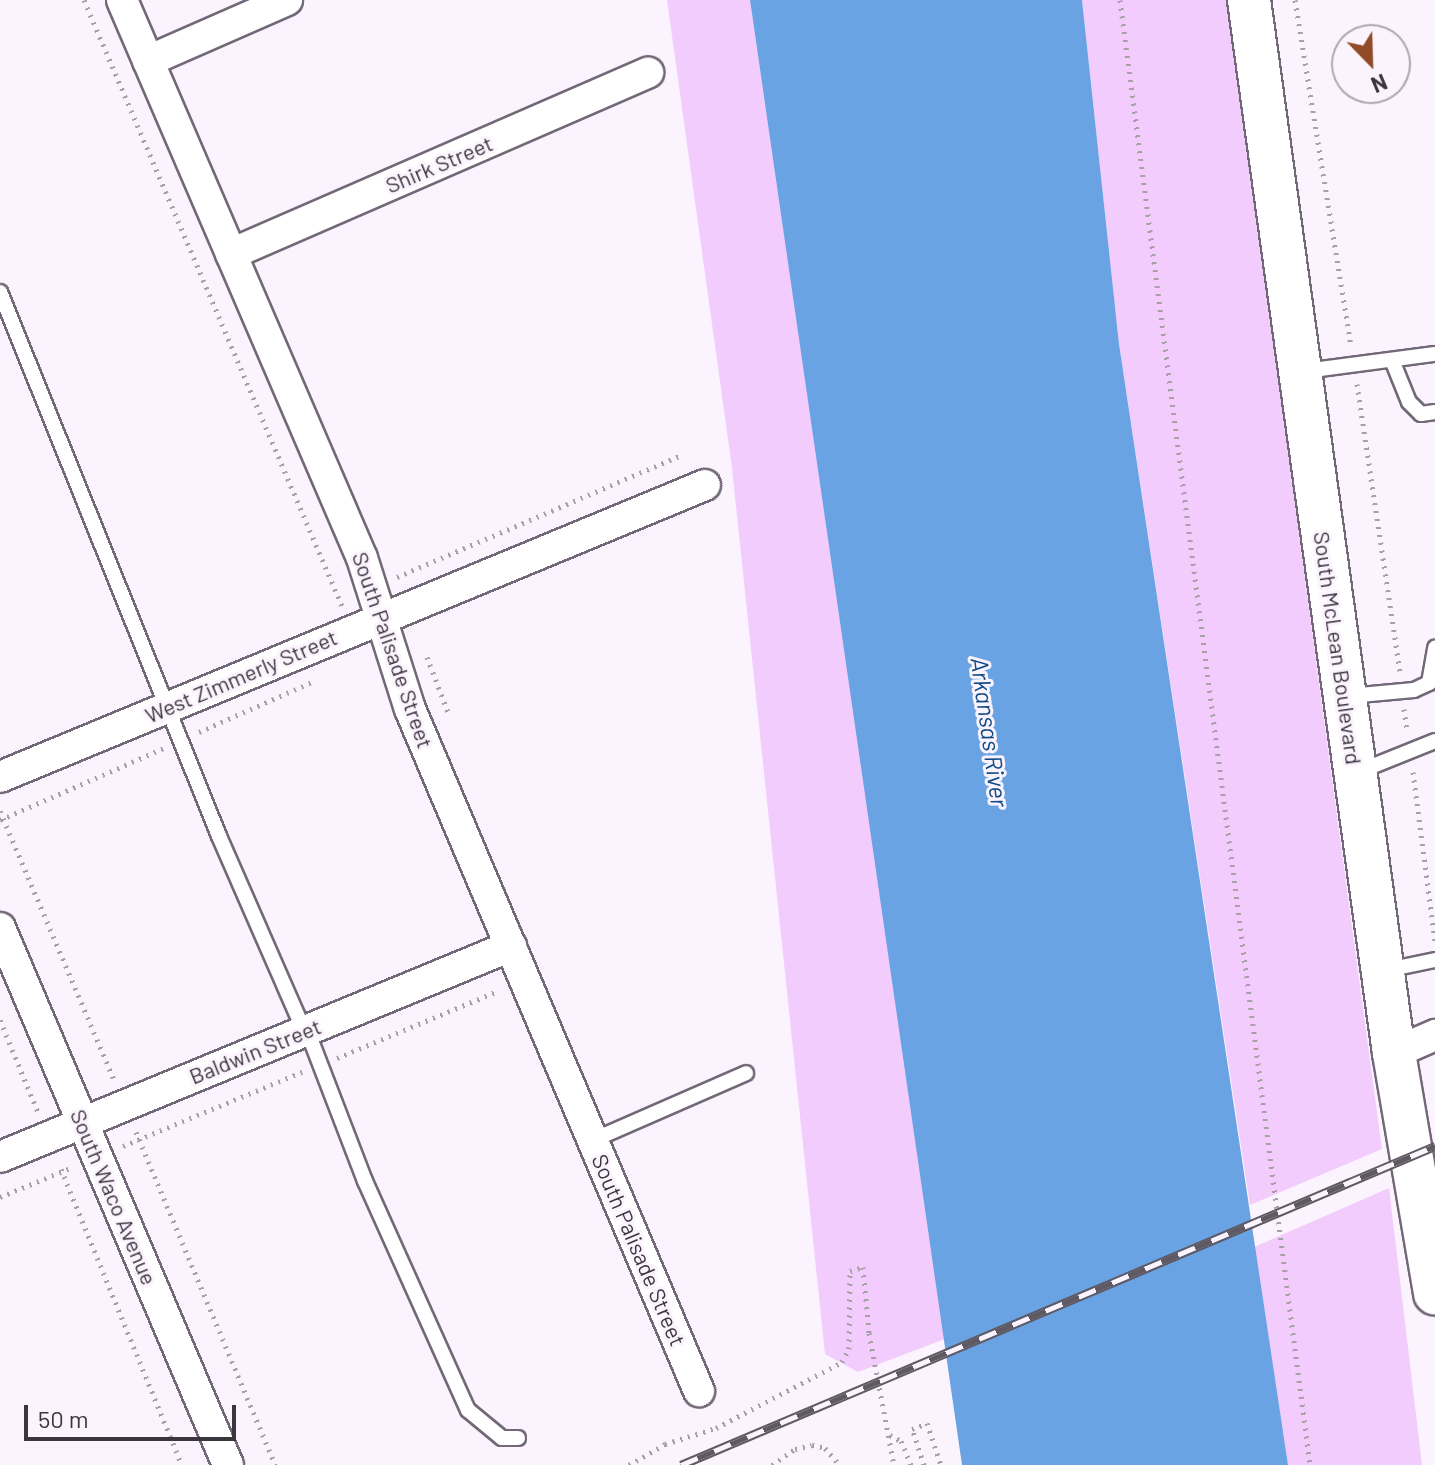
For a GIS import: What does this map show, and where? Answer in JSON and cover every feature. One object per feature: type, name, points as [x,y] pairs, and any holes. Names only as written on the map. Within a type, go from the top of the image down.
[{"type":"main road","name":"South McLean Boulevard","points":[[1249,0],[1394,1053],[1435,1294]]},
{"type":"street","name":"South Palisade Street","points":[[122,0],[372,588],[410,709],[699,1391]]},
{"type":"street","points":[[148,61],[287,0]]},
{"type":"street","name":"Shirk Street","points":[[231,254],[648,73]]},
{"type":"street","name":"West Zimmerly Street","points":[[0,777],[705,485]]},
{"type":"street","name":"South Waco Avenue","points":[[0,928],[228,1465]]},
{"type":"street","name":"Baldwin Street","points":[[0,1157],[511,946]]},
{"type":"street","points":[[1394,1053],[1435,1035]]},
{"type":"lane","points":[[0,292],[168,707],[320,1065],[365,1181],[468,1410],[502,1438],[518,1438]]},
{"type":"lane","points":[[1301,372],[1435,354]]},
{"type":"lane","points":[[1392,360],[1409,402],[1421,414],[1435,412]]},
{"type":"lane","points":[[1345,696],[1402,691],[1429,683],[1435,648]]},
{"type":"lane","points":[[1356,773],[1435,741]]},
{"type":"lane","points":[[1383,971],[1435,960]]},
{"type":"lane","points":[[593,1140],[746,1073]]},
{"type":"path","points":[[84,0],[352,630]]},
{"type":"path","points":[[1120,0],[1310,1465]]},
{"type":"path","points":[[1295,0],[1354,365],[1435,942]]},
{"type":"path","points":[[340,602],[679,456]]},
{"type":"path","points":[[0,811],[275,1465]]},
{"type":"path","points":[[0,1197],[504,989]]},
{"type":"path","points":[[0,1020],[182,1465]]},
{"type":"path","points":[[629,1465],[665,1444],[716,1428],[842,1362],[849,1349],[850,1271],[863,1267],[869,1333],[894,1465]]},
{"type":"path","points":[[924,1465],[912,1429],[927,1423],[941,1465]]},
{"type":"path","points":[[890,1435],[901,1441],[911,1465]]},
{"type":"path","points":[[772,1465],[795,1449],[812,1445],[825,1448],[840,1465]]},
{"type":"shaded area","points":[[667,0],[750,0],[934,1256],[945,1339],[858,1372],[825,1354],[732,468]]},
{"type":"shaded area","points":[[1082,0],[1227,0],[1382,1149],[1250,1205],[1119,344]]},
{"type":"shaded area","points":[[1389,1188],[1422,1465],[1288,1465],[1254,1247]]},
{"type":"water","name":"Arkansas River","points":[[750,0],[1082,0],[1119,344],[1288,1465],[962,1465]]},
{"type":"railway","points":[[681,1465],[1435,1146]]}]
